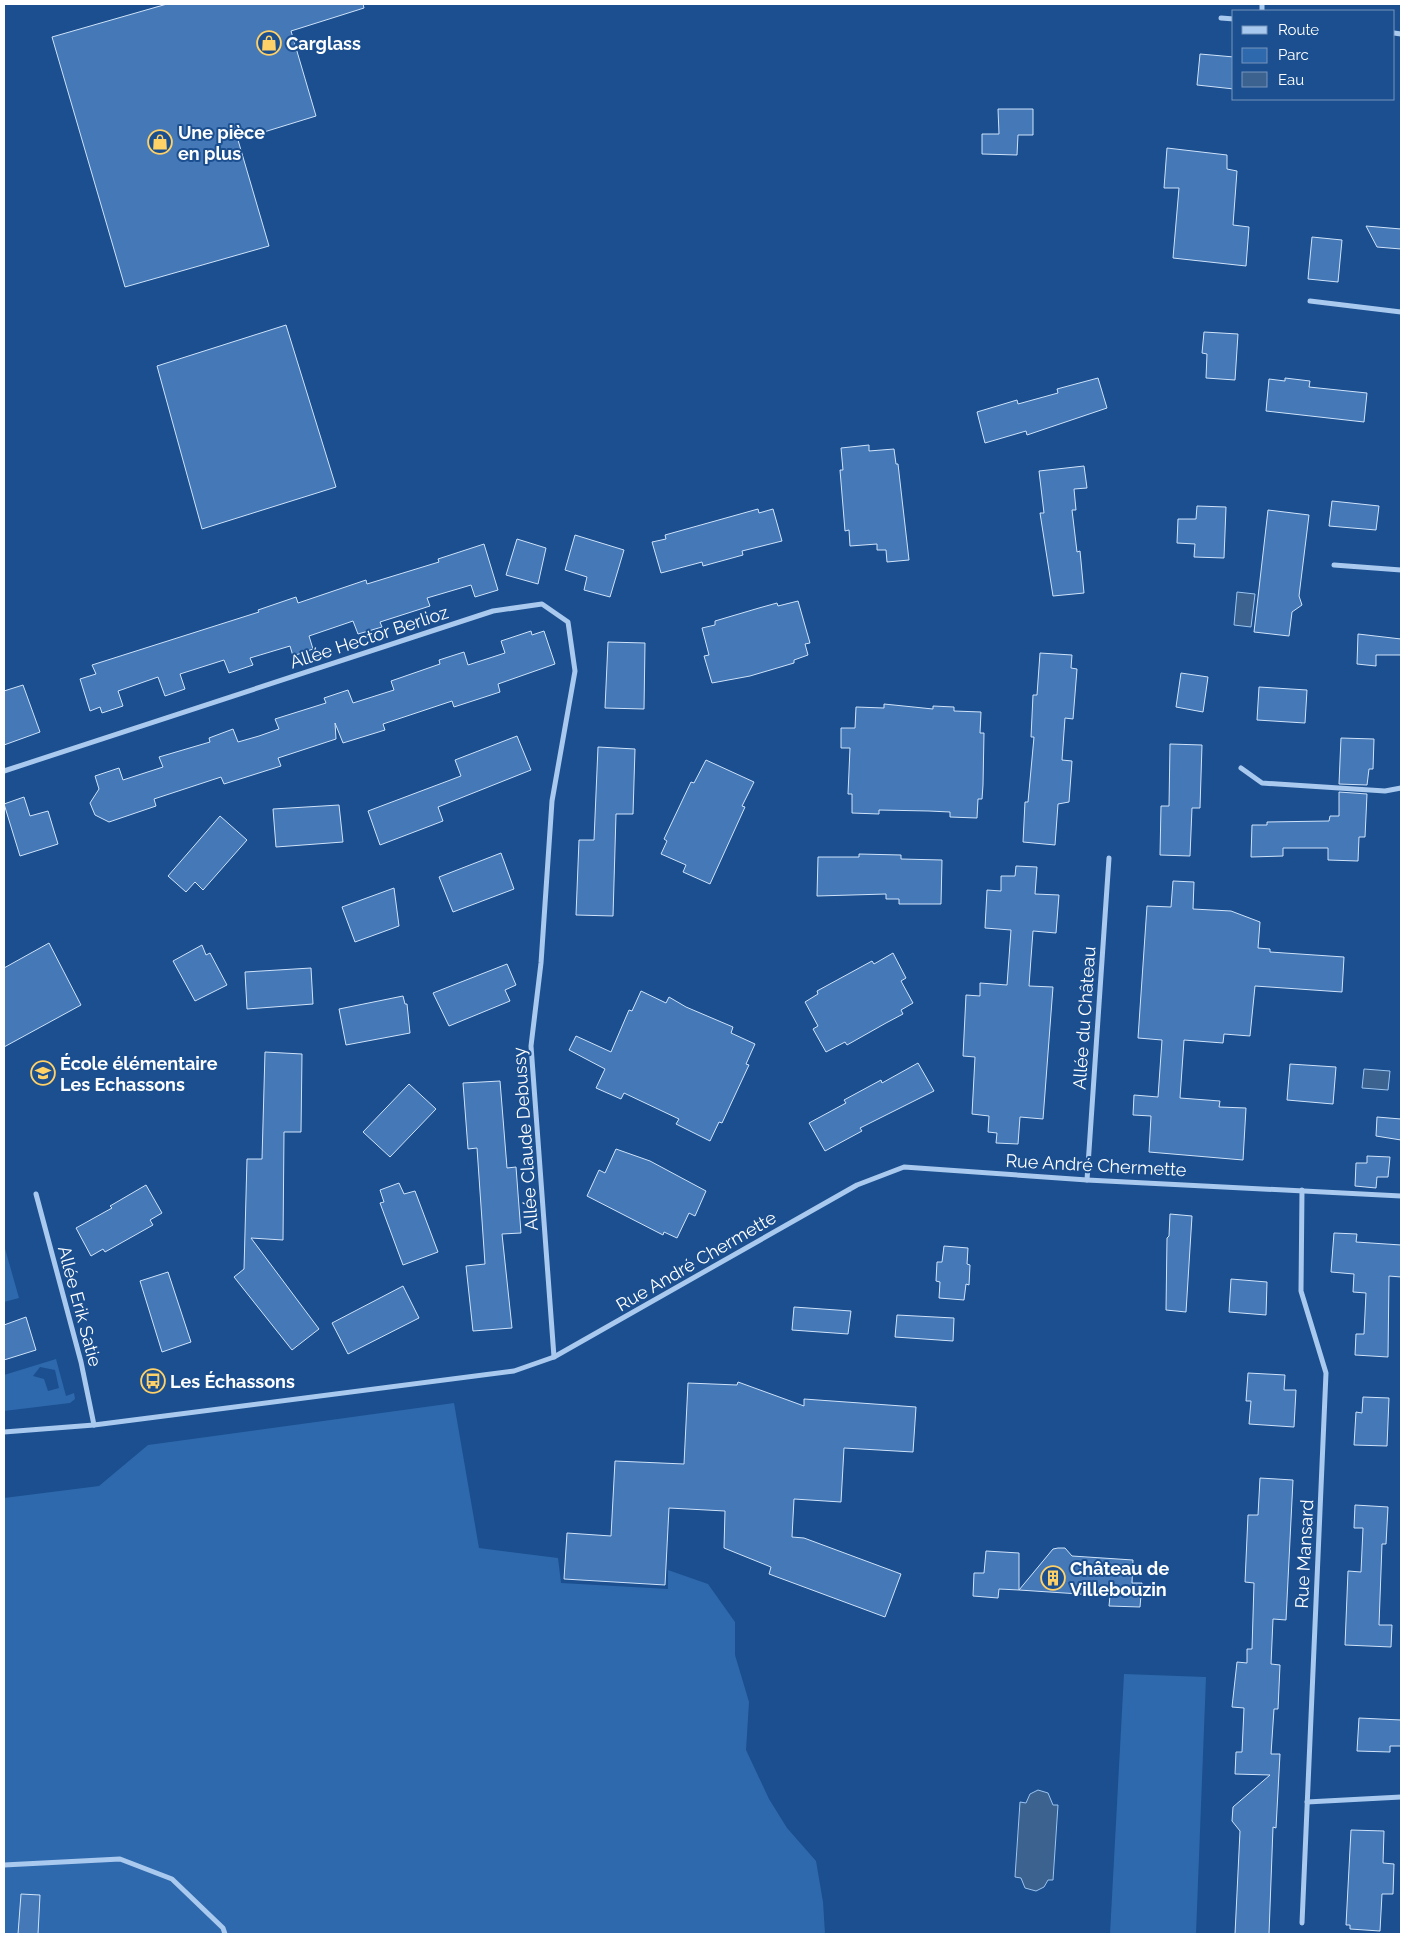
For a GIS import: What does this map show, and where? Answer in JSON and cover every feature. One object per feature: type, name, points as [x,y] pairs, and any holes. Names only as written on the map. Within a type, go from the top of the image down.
[{"type":"street","points":[[1221,18],[1232,19]]},
{"type":"street","points":[[1310,300],[1401,312]]},
{"type":"street","points":[[1334,564],[1401,570]]},
{"type":"street","name":"Allée Hector Berlioz","points":[[4,771],[493,611],[542,604],[568,622],[575,671],[552,801]]},
{"type":"street","points":[[1241,768],[1262,784],[1385,791],[1401,788]]},
{"type":"street","name":"Allée Claude Debussy","points":[[552,801],[542,963],[531,1046],[554,1357]]},
{"type":"street","name":"Allée du Château","points":[[1087,1180],[1109,858]]},
{"type":"street","name":"Rue André Chermette","points":[[4,1432],[94,1425],[514,1371],[554,1357],[857,1185],[904,1167],[1087,1180],[1401,1196]]},
{"type":"street","name":"Rue Mansard","points":[[1302,1190],[1301,1292],[1326,1373],[1302,1923]]},
{"type":"street","name":"Allée Erik Satie","points":[[36,1194],[81,1362],[94,1425]]},
{"type":"street","points":[[1307,1802],[1401,1797]]},
{"type":"street","points":[[4,1865],[120,1859],[172,1879],[222,1928],[225,1934]]},
{"type":"green space","points":[[4,1245],[19,1298],[4,1302]]},
{"type":"green space","points":[[56,1359],[66,1396],[74,1393],[75,1399],[70,1403],[4,1411],[4,1375]],"holes":[[[40,1367],[55,1370],[59,1388],[48,1391],[44,1379],[33,1376]]]},
{"type":"green space","points":[[454,1403],[479,1548],[558,1558],[561,1583],[668,1589],[668,1570],[708,1584],[735,1622],[735,1655],[749,1702],[746,1750],[769,1799],[787,1828],[816,1861],[823,1902],[825,1934],[4,1934],[4,1498],[99,1486],[148,1445]]},
{"type":"green space","points":[[1124,1674],[1206,1677],[1196,1934],[1110,1934]]},
{"type":"water","points":[[1237,592],[1255,594],[1251,627],[1234,625]]},
{"type":"water","points":[[1364,1069],[1390,1071],[1388,1090],[1362,1088]]},
{"type":"water","points":[[1038,1790],[1048,1793],[1053,1805],[1058,1805],[1053,1880],[1048,1880],[1044,1887],[1036,1891],[1025,1888],[1021,1878],[1015,1877],[1020,1802],[1026,1803],[1030,1794]]},
{"type":"building","name":"Une pièce en plus","points":[[167,4],[363,4],[364,8],[291,31],[316,116],[238,140],[269,246],[125,287],[52,37]]},
{"type":"building","points":[[1200,54],[1232,57],[1232,89],[1197,85]]},
{"type":"building","points":[[998,109],[1033,109],[1033,135],[1018,135],[1017,155],[982,154],[982,134],[999,134]]},
{"type":"building","points":[[1167,148],[1227,155],[1227,169],[1237,171],[1233,225],[1249,227],[1246,266],[1173,258],[1179,188],[1164,188]]},
{"type":"building","points":[[1366,226],[1401,229],[1401,249],[1377,247]]},
{"type":"building","points":[[1312,237],[1342,240],[1338,282],[1308,279]]},
{"type":"building","points":[[286,325],[336,487],[202,529],[157,366]]},
{"type":"building","points":[[1204,332],[1238,334],[1235,380],[1206,378],[1207,354],[1202,353]]},
{"type":"building","points":[[1098,378],[1107,408],[1027,435],[1026,431],[985,443],[977,412],[1017,400],[1018,404],[1058,393],[1057,389]]},
{"type":"building","points":[[1285,378],[1310,381],[1309,387],[1367,393],[1364,422],[1266,411],[1269,379],[1285,381]]},
{"type":"building","points":[[869,445],[869,451],[894,449],[896,464],[898,464],[909,560],[887,562],[886,550],[877,550],[877,544],[850,546],[849,530],[845,531],[840,470],[843,470],[841,448]]},
{"type":"building","points":[[1084,466],[1087,488],[1074,489],[1076,510],[1072,510],[1077,552],[1080,551],[1084,593],[1053,596],[1040,513],[1044,513],[1039,471]]},
{"type":"building","points":[[1332,501],[1379,506],[1376,530],[1329,526]]},
{"type":"building","points":[[1197,506],[1226,507],[1224,558],[1194,557],[1195,544],[1177,543],[1178,519],[1196,519]]},
{"type":"building","points":[[758,509],[759,513],[773,509],[782,541],[742,551],[743,555],[703,566],[702,562],[661,573],[652,542],[666,539],[665,535]]},
{"type":"building","points":[[1268,510],[1309,515],[1299,596],[1302,605],[1292,612],[1289,636],[1254,632]]},
{"type":"building","points":[[575,535],[624,550],[610,597],[584,590],[587,577],[565,570]]},
{"type":"building","points":[[517,539],[546,548],[538,584],[506,575]]},
{"type":"building","points":[[484,544],[498,590],[475,597],[471,585],[427,598],[430,606],[380,622],[382,627],[358,634],[353,621],[309,636],[313,649],[293,656],[290,646],[250,658],[253,665],[229,673],[224,660],[180,674],[185,689],[165,696],[158,677],[118,691],[123,706],[102,713],[100,707],[90,711],[80,679],[96,674],[92,665],[259,612],[258,610],[296,597],[298,603],[366,580],[367,584],[439,562],[438,559]]},
{"type":"building","points":[[798,601],[810,643],[805,644],[808,655],[794,660],[794,663],[750,676],[712,683],[704,656],[709,655],[702,628],[715,625],[715,621],[759,608],[777,603],[778,606]]},
{"type":"building","points":[[531,631],[532,635],[544,631],[555,664],[498,684],[500,692],[454,707],[452,701],[383,724],[385,730],[343,743],[335,723],[336,739],[278,758],[281,766],[224,784],[221,777],[154,799],[156,806],[109,822],[95,815],[90,803],[99,789],[95,776],[119,768],[123,780],[163,767],[159,757],[210,742],[209,738],[233,729],[238,742],[259,736],[279,729],[275,719],[326,703],[324,698],[348,690],[353,703],[394,690],[391,681],[440,664],[439,660],[464,652],[468,665],[505,653],[501,641]]},
{"type":"building","points":[[1358,634],[1401,639],[1401,655],[1376,655],[1376,666],[1357,664]]},
{"type":"building","points":[[608,642],[645,643],[644,709],[605,708]]},
{"type":"building","points":[[1040,653],[1072,655],[1071,668],[1077,669],[1073,719],[1065,718],[1062,760],[1072,761],[1069,802],[1058,804],[1055,845],[1023,842],[1025,802],[1028,802],[1034,737],[1031,737],[1033,695],[1037,695]]},
{"type":"building","points":[[1181,673],[1208,677],[1203,712],[1176,707]]},
{"type":"building","points":[[23,685],[40,732],[4,745],[4,691]]},
{"type":"building","points":[[1259,687],[1307,690],[1305,723],[1257,720]]},
{"type":"building","points":[[884,704],[933,709],[933,706],[954,707],[954,711],[981,712],[980,733],[984,733],[983,785],[982,799],[978,799],[977,818],[950,817],[950,812],[929,811],[879,810],[879,814],[852,813],[852,794],[848,794],[850,748],[841,748],[841,728],[855,728],[856,707],[884,708]]},
{"type":"building","points":[[517,736],[531,770],[438,807],[443,821],[380,845],[368,811],[461,776],[455,760]]},
{"type":"building","points":[[1341,738],[1374,739],[1373,769],[1369,769],[1367,785],[1339,784]]},
{"type":"building","points":[[1170,744],[1202,745],[1200,808],[1192,808],[1190,856],[1160,855],[1161,806],[1169,806]]},
{"type":"building","points":[[598,747],[635,749],[633,814],[616,814],[613,916],[576,915],[579,840],[594,840]]},
{"type":"building","points":[[706,760],[754,782],[742,806],[745,807],[710,884],[683,872],[686,865],[661,854],[667,841],[664,839],[691,782],[694,783]]},
{"type":"building","points":[[1339,792],[1367,794],[1365,837],[1359,837],[1358,861],[1328,860],[1328,848],[1283,848],[1283,856],[1251,857],[1252,825],[1267,825],[1267,822],[1329,821],[1330,816],[1339,816]]},
{"type":"building","points":[[24,797],[30,816],[48,811],[58,844],[20,856],[4,804]]},
{"type":"building","points":[[339,805],[343,842],[276,847],[273,809]]},
{"type":"building","points":[[220,816],[247,840],[203,890],[195,882],[186,892],[168,876]]},
{"type":"building","points":[[501,853],[514,889],[453,912],[439,877]]},
{"type":"building","points":[[859,854],[901,855],[901,859],[942,860],[941,904],[899,904],[899,899],[886,899],[886,894],[817,896],[818,857],[859,857]]},
{"type":"building","points":[[1016,866],[1037,867],[1035,894],[1059,895],[1056,933],[1033,931],[1029,986],[1053,987],[1043,1119],[1020,1117],[1018,1144],[996,1143],[997,1133],[988,1132],[989,1116],[972,1114],[975,1057],[963,1056],[966,995],[980,996],[980,983],[1007,985],[1011,930],[985,928],[987,890],[1001,891],[1001,876],[1015,876]]},
{"type":"building","points":[[1173,881],[1194,882],[1193,909],[1231,911],[1260,922],[1258,948],[1270,949],[1270,952],[1344,957],[1342,992],[1255,986],[1250,1036],[1224,1034],[1223,1043],[1184,1040],[1180,1098],[1220,1101],[1219,1107],[1246,1108],[1243,1160],[1149,1152],[1151,1116],[1133,1115],[1134,1095],[1158,1097],[1162,1040],[1138,1038],[1147,906],[1171,907]]},
{"type":"building","points":[[394,888],[399,926],[355,942],[342,907]]},
{"type":"building","points":[[49,943],[81,1005],[4,1047],[4,968]]},
{"type":"building","points":[[202,945],[206,955],[210,953],[227,985],[195,1001],[173,961]]},
{"type":"building","points":[[893,953],[906,978],[901,981],[913,1003],[901,1010],[903,1014],[847,1045],[845,1042],[826,1052],[813,1029],[818,1026],[805,1002],[818,994],[817,991],[872,961],[874,964]]},
{"type":"building","points":[[507,964],[516,985],[505,990],[510,1001],[449,1026],[433,993]]},
{"type":"building","points":[[311,968],[313,1004],[247,1009],[245,972]]},
{"type":"building","points":[[641,991],[666,1003],[669,997],[686,1007],[733,1027],[731,1033],[755,1044],[746,1064],[749,1065],[722,1123],[719,1122],[710,1141],[676,1124],[679,1119],[624,1093],[621,1099],[596,1088],[605,1069],[569,1050],[576,1036],[611,1052],[629,1010],[632,1011]]},
{"type":"building","points":[[403,996],[405,1004],[407,1004],[410,1033],[346,1045],[339,1009]]},
{"type":"building","points":[[265,1052],[302,1054],[301,1132],[284,1132],[283,1240],[251,1238],[319,1329],[292,1350],[234,1277],[244,1269],[247,1159],[262,1159]]},
{"type":"building","points":[[918,1063],[934,1091],[860,1128],[862,1131],[825,1151],[809,1123],[846,1103],[844,1100],[881,1080],[882,1083]]},
{"type":"building","points":[[1290,1064],[1336,1067],[1333,1104],[1287,1100]]},
{"type":"building","points":[[500,1081],[507,1168],[516,1167],[521,1233],[502,1234],[512,1328],[473,1331],[466,1266],[485,1264],[477,1148],[468,1149],[463,1083]]},
{"type":"building","points":[[409,1084],[436,1109],[390,1157],[363,1132]]},
{"type":"building","points":[[1377,1117],[1401,1119],[1401,1140],[1376,1136]]},
{"type":"building","points":[[616,1149],[650,1161],[706,1191],[695,1216],[689,1213],[677,1238],[664,1232],[663,1235],[587,1196],[599,1170],[605,1173]]},
{"type":"building","points":[[1367,1156],[1390,1157],[1388,1177],[1377,1177],[1376,1188],[1355,1186],[1356,1163],[1367,1163]]},
{"type":"building","points":[[399,1183],[404,1194],[415,1191],[438,1252],[403,1265],[380,1203],[384,1202],[380,1190]]},
{"type":"building","points":[[146,1185],[162,1213],[150,1220],[153,1225],[105,1252],[103,1249],[91,1256],[76,1228],[112,1208],[110,1206]]},
{"type":"building","points":[[1170,1214],[1192,1216],[1186,1312],[1166,1310],[1167,1238],[1169,1236]]},
{"type":"building","points":[[1334,1233],[1357,1234],[1356,1242],[1401,1245],[1401,1277],[1389,1276],[1388,1357],[1355,1355],[1356,1334],[1364,1334],[1366,1293],[1353,1292],[1354,1274],[1331,1272]]},
{"type":"building","points":[[944,1246],[968,1248],[967,1264],[970,1265],[969,1285],[966,1284],[964,1300],[939,1298],[940,1282],[936,1281],[937,1262],[942,1262]]},
{"type":"building","points":[[168,1272],[191,1342],[162,1352],[140,1281]]},
{"type":"building","points":[[1231,1279],[1267,1282],[1266,1315],[1229,1312]]},
{"type":"building","points":[[403,1286],[419,1318],[348,1354],[332,1323]]},
{"type":"building","points":[[794,1307],[851,1311],[848,1334],[792,1330]]},
{"type":"building","points":[[897,1315],[954,1318],[953,1341],[895,1337]]},
{"type":"building","points":[[26,1317],[36,1350],[4,1360],[4,1325]]},
{"type":"building","points":[[1248,1373],[1285,1375],[1284,1390],[1296,1390],[1294,1427],[1249,1424],[1251,1401],[1246,1401]]},
{"type":"building","points":[[738,1382],[804,1406],[804,1399],[916,1407],[913,1452],[844,1448],[841,1502],[794,1499],[792,1537],[804,1538],[901,1574],[885,1617],[769,1574],[771,1567],[724,1548],[725,1511],[669,1508],[665,1585],[564,1579],[567,1533],[611,1536],[615,1461],[684,1464],[688,1383],[737,1385]]},
{"type":"building","points":[[1363,1397],[1389,1398],[1387,1446],[1354,1445],[1356,1412],[1362,1413]]},
{"type":"building","points":[[1260,1478],[1293,1480],[1286,1620],[1273,1619],[1271,1664],[1280,1665],[1278,1709],[1274,1709],[1271,1754],[1280,1754],[1276,1828],[1273,1827],[1269,1934],[1235,1934],[1240,1831],[1232,1821],[1233,1807],[1270,1775],[1235,1774],[1236,1752],[1242,1752],[1244,1708],[1232,1707],[1237,1662],[1247,1663],[1247,1649],[1252,1649],[1254,1583],[1245,1582],[1248,1515],[1258,1515]]},
{"type":"building","points":[[1355,1505],[1388,1507],[1386,1544],[1382,1544],[1379,1625],[1392,1625],[1391,1647],[1345,1645],[1348,1571],[1361,1572],[1363,1528],[1354,1528]]},
{"type":"building","name":"Château de Villebouzin","points":[[1065,1548],[1072,1556],[1133,1560],[1132,1583],[1142,1583],[1140,1607],[1109,1606],[1110,1596],[1019,1590],[1053,1549]]},
{"type":"building","points":[[986,1551],[1019,1553],[1019,1590],[999,1589],[998,1598],[973,1596],[974,1573],[984,1573]]},
{"type":"building","points":[[1359,1718],[1401,1720],[1401,1746],[1390,1746],[1390,1752],[1357,1751]]},
{"type":"building","points":[[1351,1830],[1384,1831],[1383,1863],[1394,1864],[1393,1894],[1382,1894],[1380,1931],[1350,1929],[1350,1925],[1346,1925]]},
{"type":"building","points":[[21,1894],[40,1895],[38,1934],[18,1934]]},
{"type":"place","name":"Carglass","points":[[269,43]]},
{"type":"place","name":"Une pièce en plus","points":[[160,142]]},
{"type":"place","name":"École élémentaire Les Echassons","points":[[43,1073]]},
{"type":"place","name":"Les Échassons","points":[[153,1381]]},
{"type":"place","name":"Château de Villebouzin","points":[[1053,1578]]}]
